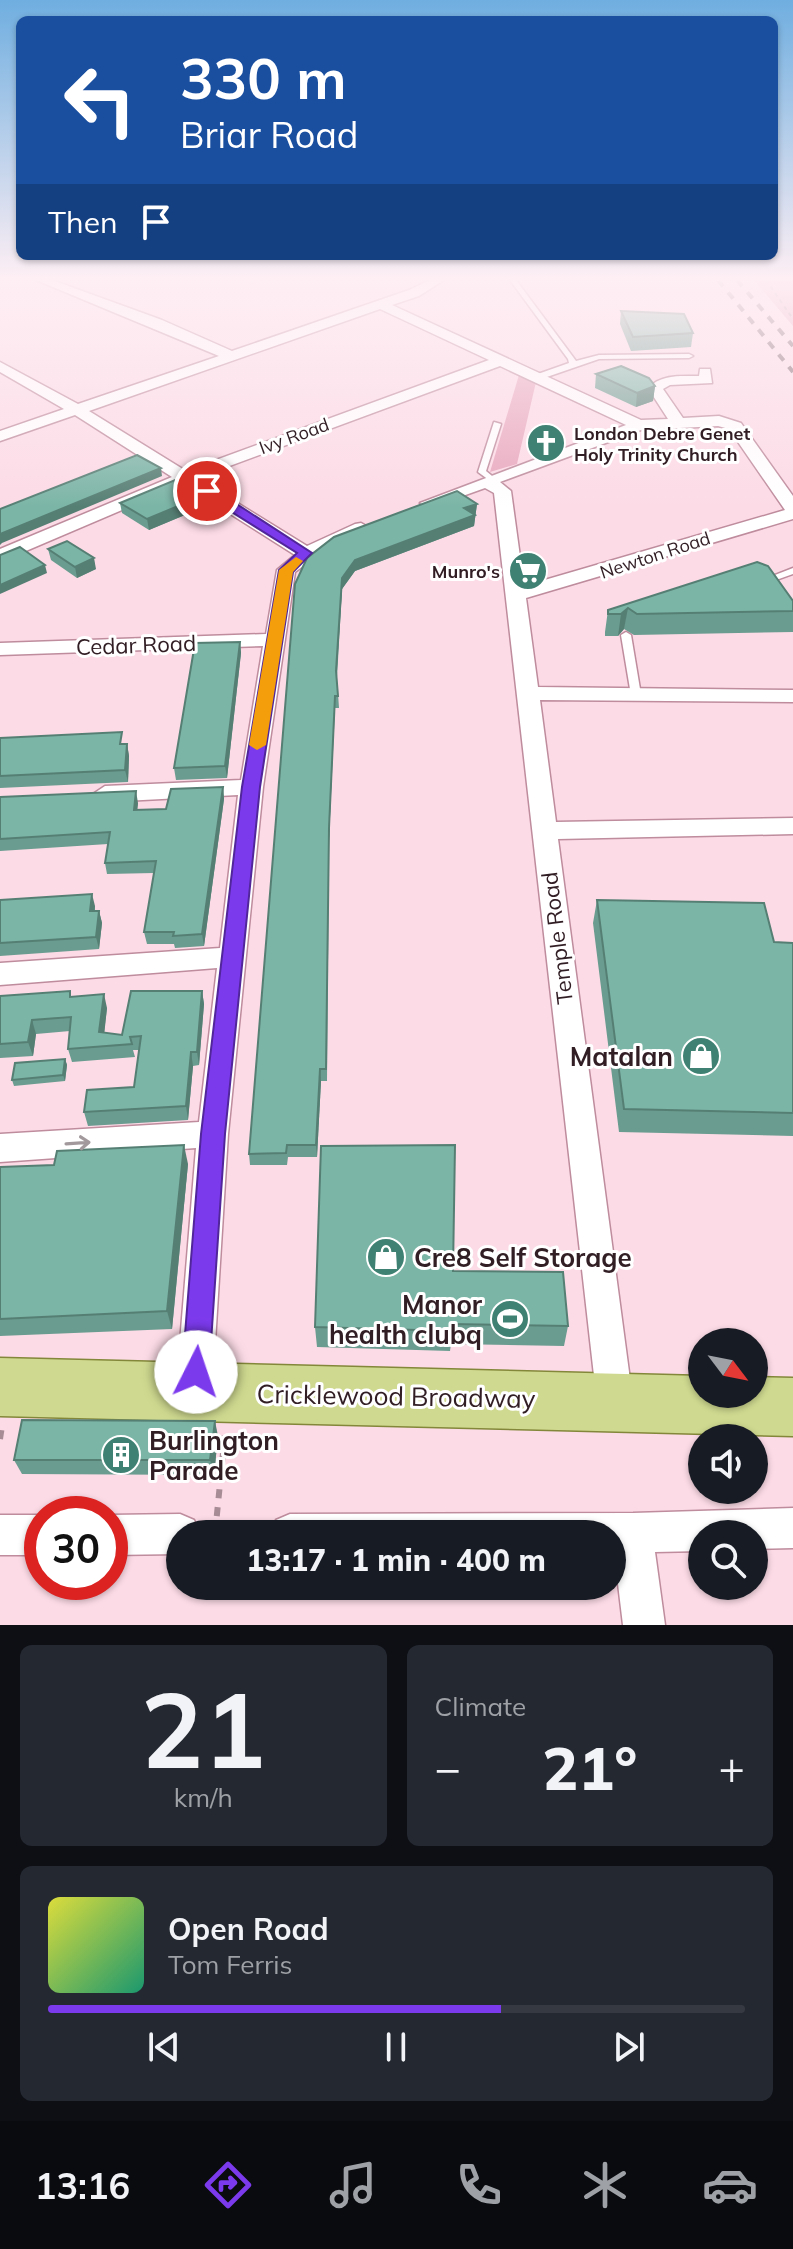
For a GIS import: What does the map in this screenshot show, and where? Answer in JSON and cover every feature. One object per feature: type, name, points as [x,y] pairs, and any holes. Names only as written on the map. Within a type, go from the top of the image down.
[{"type":"main road","name":"Cricklewood Broadway","points":[[0,1387],[789,1405]]},
{"type":"street","points":[[0,436],[231,356]]},
{"type":"street","points":[[493,356],[639,425]]},
{"type":"street","name":"Ivy Road","points":[[0,556],[185,477],[502,360]]},
{"type":"street","points":[[0,366],[77,410],[305,553]]},
{"type":"street","points":[[678,423],[655,388],[667,381],[707,380],[705,372]]},
{"type":"street","points":[[410,510],[639,425],[728,422],[735,426],[793,510]]},
{"type":"street","name":"Temple Road","points":[[490,481],[502,491],[615,1402]]},
{"type":"street","name":"Newton Road","points":[[516,595],[793,510]]},
{"type":"street","points":[[214,1391],[213,1134],[251,787],[272,640],[286,570],[305,553],[324,542],[381,521]]},
{"type":"street","name":"Cedar Road","points":[[0,649],[272,640]]},
{"type":"street","points":[[528,693],[793,696]]},
{"type":"street","points":[[78,795],[251,787]]},
{"type":"street","points":[[544,831],[793,826]]},
{"type":"street","points":[[0,974],[234,957]]},
{"type":"street","points":[[0,1148],[213,1134]]},
{"type":"street","points":[[626,1533],[793,1528]]},
{"type":"street","points":[[633,1533],[644,1625]]},
{"type":"street","points":[[128,1535],[166,1534]]},
{"type":"street","points":[[0,1535],[24,1535]]},
{"type":"lane","points":[[567,356],[573,364]]},
{"type":"lane","points":[[538,377],[599,357],[689,356]]},
{"type":"lane","points":[[490,481],[482,472],[497,424]]},
{"type":"lane","points":[[760,582],[793,571]]},
{"type":"lane","points":[[626,635],[636,695]]},
{"type":"path","points":[[214,1391],[215,1520]]},
{"type":"shaded area","points":[[519,375],[536,382],[517,464],[490,472]]},
{"type":"building","points":[[621,366],[649,378],[655,386],[637,393],[596,374]]},
{"type":"building","points":[[137,455],[161,468],[0,534],[0,509]]},
{"type":"building","points":[[175,480],[202,496],[147,519],[120,503]]},
{"type":"building","points":[[457,491],[477,504],[464,508],[475,515],[355,560],[342,578],[329,828],[326,1069],[320,1069],[316,1145],[287,1145],[286,1153],[249,1154],[295,584],[307,558],[334,537]]},
{"type":"building","points":[[67,541],[94,558],[75,567],[48,549]]},
{"type":"building","points":[[20,547],[45,565],[0,585],[0,555]]},
{"type":"building","points":[[757,562],[768,566],[793,601],[793,611],[637,614],[628,608],[621,614],[608,614],[608,610]]},
{"type":"building","points":[[240,642],[225,766],[174,768],[195,643]]},
{"type":"building","points":[[122,732],[120,744],[127,744],[125,770],[0,776],[0,738]]},
{"type":"building","points":[[223,787],[202,934],[173,936],[174,932],[144,932],[156,861],[105,863],[110,832],[0,839],[0,797],[136,791],[134,810],[166,809],[171,789]]},
{"type":"building","points":[[92,894],[90,911],[99,911],[96,937],[0,943],[0,900]]},
{"type":"building","name":"Matalan","points":[[597,900],[764,903],[774,942],[793,943],[793,1113],[624,1109]]},
{"type":"building","points":[[70,991],[70,997],[104,994],[99,1032],[122,1035],[131,991],[202,991],[197,1052],[191,1052],[186,1106],[84,1112],[87,1090],[134,1087],[141,1036],[130,1037],[132,1044],[68,1049],[71,1017],[32,1020],[28,1042],[0,1044],[0,996]]},
{"type":"building","points":[[65,1059],[63,1075],[12,1080],[15,1063]]},
{"type":"building","points":[[184,1145],[167,1311],[0,1319],[0,1167],[54,1165],[57,1151]]},
{"type":"building","name":"Cre8 Self Storage","points":[[455,1145],[453,1271],[563,1272],[568,1326],[452,1324],[452,1331],[315,1327],[321,1146]]},
{"type":"building","points":[[22,1420],[215,1421],[210,1460],[14,1460]]},
{"type":"railway","points":[[780,356],[793,372]]},
{"type":"slow traffic","points":[[257,745],[286,570],[296,561]]},
{"type":"place","name":"London Debre Genet Holy Trinity Church","points":[[546,443]]},
{"type":"place","name":"Munro's","points":[[528,571]]},
{"type":"place","name":"Matalan","points":[[701,1056]]},
{"type":"place","name":"Cre8 Self Storage","points":[[386,1257]]},
{"type":"place","name":"Manor health clubq","points":[[510,1319]]},
{"type":"place","name":"Burlington Parade","points":[[121,1455]]},
{"type":"route","points":[[196,1372],[213,1134],[251,787],[272,640],[286,570],[305,553],[207,491]]}]
